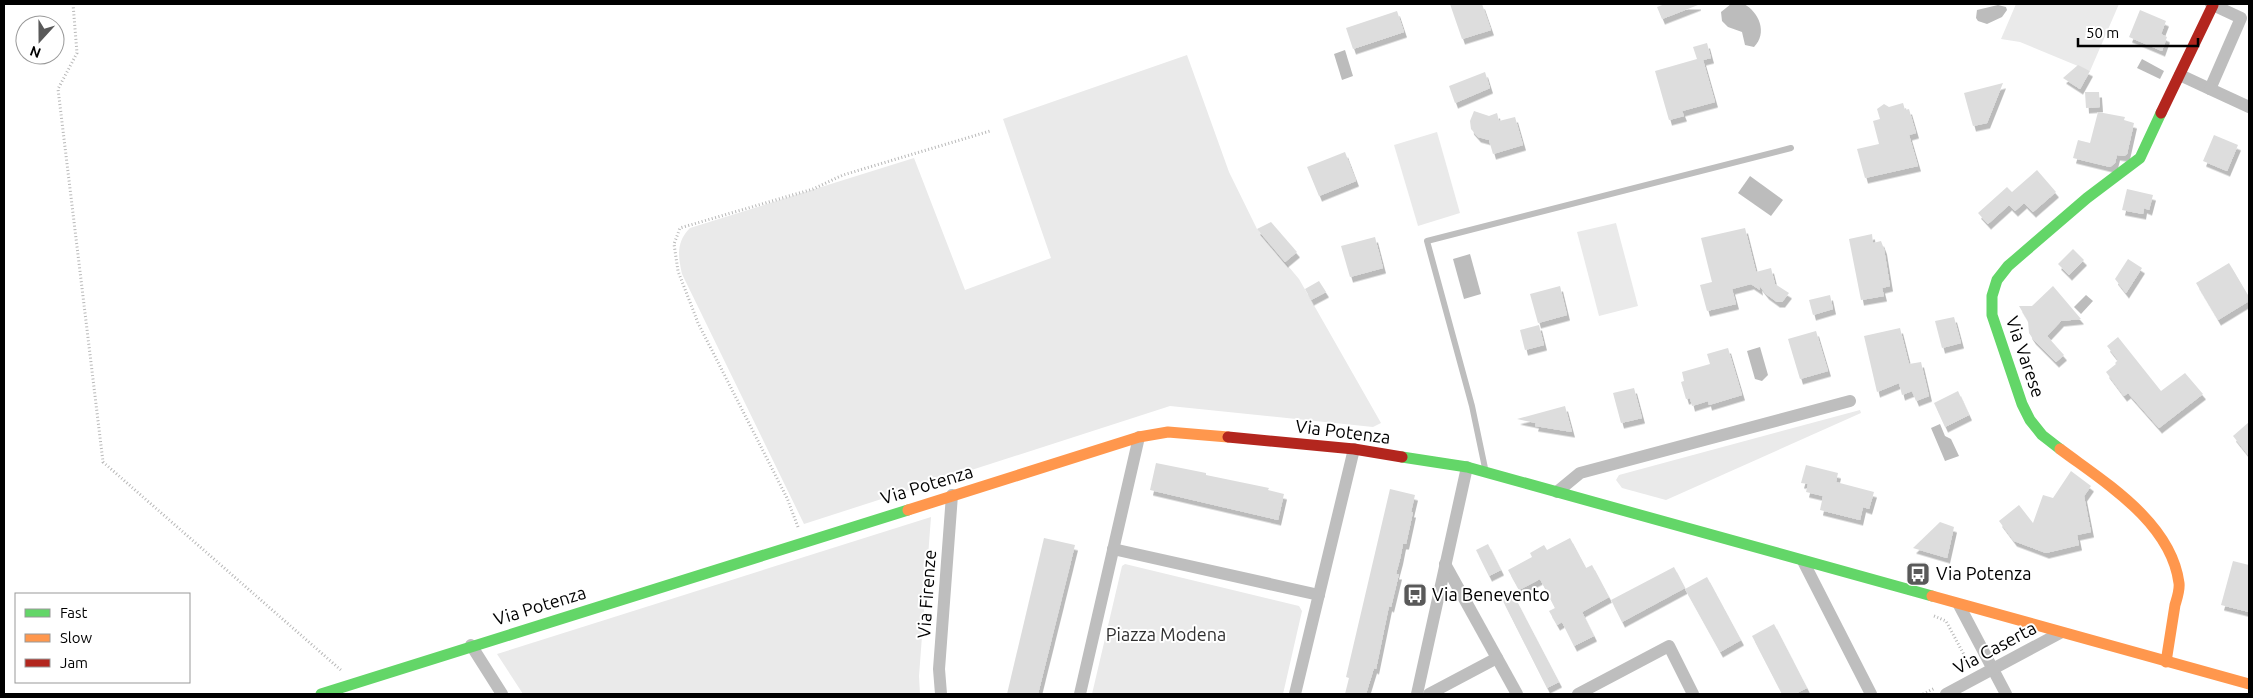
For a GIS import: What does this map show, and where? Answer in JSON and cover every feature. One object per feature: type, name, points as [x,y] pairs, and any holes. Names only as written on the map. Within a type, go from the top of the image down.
[{"type":"street","name":"Via Varese","points":[[2166,662],[2178,584],[2174,565],[2165,545],[2153,528],[2123,495],[2042,435],[2030,420],[2022,404],[1992,315],[1992,296],[1997,280],[2008,266],[2087,198],[2140,158],[2180,76],[2212,4],[2242,18],[2210,89]]},
{"type":"street","points":[[2180,76],[2249,107]]},
{"type":"street","points":[[1557,492],[1580,473],[1850,401]]},
{"type":"street","name":"Via Potenza","points":[[320,694],[471,645],[1139,437],[1168,432],[1354,449],[1485,472],[2249,684]]},
{"type":"street","points":[[1080,694],[1139,437]]},
{"type":"street","points":[[1295,694],[1354,449]]},
{"type":"street","points":[[1417,694],[1467,468]]},
{"type":"street","name":"Via Firenze","points":[[941,694],[939,669],[952,496]]},
{"type":"street","points":[[1113,549],[1319,595]]},
{"type":"street","points":[[1803,561],[1871,694]]},
{"type":"street","points":[[1446,564],[1517,694]]},
{"type":"street","points":[[1959,605],[2006,694]]},
{"type":"street","name":"Via Caserta","points":[[1946,694],[2060,633]]},
{"type":"street","points":[[471,645],[502,694]]},
{"type":"street","points":[[1578,694],[1668,646],[1693,694]]},
{"type":"street","points":[[1429,694],[1497,658]]},
{"type":"lane","points":[[1485,472],[1472,406],[1427,241],[1791,148]]},
{"type":"path","points":[[72,4],[77,54],[58,89],[103,462],[356,683]]},
{"type":"path","points":[[804,542],[787,498],[698,323],[678,271],[674,244],[680,228],[813,189],[843,175],[990,131]]},
{"type":"path","points":[[1927,614],[1946,621],[1970,662],[1970,669],[1968,671]]},
{"type":"green space","points":[[2016,4],[2119,4],[2090,71],[2020,42],[2001,39]]},
{"type":"green space","points":[[1187,55],[1229,172],[1257,229],[1299,279],[1381,423],[1373,427],[1170,406],[804,524],[682,274],[679,250],[685,233],[690,228],[914,158],[965,290],[1051,258],[1003,119]]},
{"type":"green space","points":[[1437,132],[1460,213],[1418,226],[1394,145]]},
{"type":"green space","points":[[1616,223],[1638,306],[1599,316],[1577,232]]},
{"type":"green space","points":[[1860,410],[1861,413],[1666,500],[1622,488],[1616,480],[1619,475]]},
{"type":"green space","points":[[931,517],[919,676],[920,694],[523,694],[497,654]]},
{"type":"green space","name":"Piazza Modena","points":[[1125,564],[1299,606],[1302,611],[1283,694],[1092,694],[1122,566]]},
{"type":"shaded area","points":[[1731,4],[1744,4],[1757,17],[1761,29],[1760,36],[1754,47],[1745,45],[1742,32],[1728,27],[1722,21],[1721,12]]},
{"type":"shaded area","points":[[1998,5],[2006,7],[2007,10],[2002,17],[1987,24],[1978,21],[1976,18],[1977,10]]},
{"type":"shaded area","points":[[1345,50],[1353,76],[1342,80],[1334,54]]},
{"type":"shaded area","points":[[2142,59],[2164,71],[2160,79],[2137,68]]},
{"type":"shaded area","points":[[1750,176],[1783,200],[1771,216],[1738,193]]},
{"type":"shaded area","points":[[1470,254],[1481,294],[1464,299],[1453,259]]},
{"type":"shaded area","points":[[2086,295],[2093,301],[2081,314],[2074,307]]},
{"type":"shaded area","points":[[1760,347],[1768,375],[1762,381],[1755,379],[1747,351]]},
{"type":"shaded area","points":[[1940,424],[1945,436],[1951,439],[1959,456],[1945,461],[1931,428]]},
{"type":"building","points":[[1450,4],[1482,4],[1491,30],[1462,39]]},
{"type":"building","points":[[1665,4],[1698,5],[1662,19],[1657,7]]},
{"type":"building","points":[[2140,10],[2166,21],[2161,34],[2167,37],[2162,51],[2129,37]]},
{"type":"building","points":[[1397,11],[1404,32],[1353,49],[1346,28]]},
{"type":"building","points":[[1707,43],[1711,58],[1703,60],[1715,102],[1682,111],[1684,116],[1669,120],[1655,71],[1697,59],[1693,47]]},
{"type":"building","points":[[2078,65],[2090,71],[2080,89],[2063,78]]},
{"type":"building","points":[[1485,72],[1490,88],[1455,103],[1449,86]]},
{"type":"building","points":[[2003,83],[1987,123],[1973,126],[1964,93]]},
{"type":"building","points":[[2085,92],[2099,92],[2100,107],[2086,108]]},
{"type":"building","points":[[1903,103],[1905,110],[1909,109],[1916,133],[1909,135],[1918,166],[1865,178],[1857,149],[1879,144],[1873,121],[1880,119],[1877,109],[1884,104],[1889,107]]},
{"type":"building","points":[[1474,111],[1489,116],[1497,113],[1499,121],[1515,117],[1523,145],[1493,154],[1489,140],[1478,137],[1471,129],[1470,121]]},
{"type":"building","points":[[2098,112],[2125,117],[2124,120],[2134,123],[2127,154],[2124,156],[2117,155],[2115,163],[2110,167],[2073,158],[2078,140],[2090,143]]},
{"type":"building","points":[[2214,135],[2238,145],[2227,171],[2203,161]]},
{"type":"building","points":[[1345,152],[1356,181],[1319,196],[1307,167]]},
{"type":"building","points":[[2037,170],[2056,192],[2033,212],[2024,203],[2015,211],[2009,205],[1988,224],[1978,213],[2007,187],[2012,192]]},
{"type":"building","points":[[2127,189],[2153,195],[2149,210],[2144,208],[2143,214],[2122,210]]},
{"type":"building","points":[[1271,222],[1297,252],[1285,262],[1257,229]]},
{"type":"building","points":[[1745,228],[1756,272],[1771,268],[1775,284],[1789,293],[1782,302],[1777,302],[1766,294],[1759,285],[1760,290],[1751,284],[1732,289],[1736,304],[1707,311],[1700,285],[1712,282],[1701,238]]},
{"type":"building","points":[[1872,234],[1873,243],[1881,241],[1884,249],[1890,286],[1882,288],[1884,296],[1861,300],[1849,239]]},
{"type":"building","points":[[1375,237],[1383,268],[1350,277],[1341,246]]},
{"type":"building","points":[[2073,249],[2084,260],[2069,275],[2058,264]]},
{"type":"building","points":[[2128,259],[2142,268],[2126,293],[2115,279]]},
{"type":"building","points":[[2229,263],[2249,297],[2249,301],[2218,320],[2196,283]]},
{"type":"building","points":[[1319,281],[1326,292],[1311,300],[1305,289]]},
{"type":"building","points":[[1560,286],[1567,315],[1538,323],[1530,294]]},
{"type":"building","points":[[2053,286],[2081,319],[2061,321],[2047,336],[2064,355],[2056,362],[2029,333],[2028,321],[2019,306],[2032,306]]},
{"type":"building","points":[[1830,295],[1833,309],[1813,315],[1809,300]]},
{"type":"building","points":[[1954,317],[1961,343],[1942,348],[1935,321]]},
{"type":"building","points":[[1539,325],[1544,345],[1525,350],[1520,330]]},
{"type":"building","points":[[1900,328],[1909,364],[1921,362],[1929,396],[1916,401],[1912,391],[1902,395],[1899,383],[1877,392],[1864,336]]},
{"type":"building","points":[[1816,331],[1828,371],[1800,379],[1788,339]]},
{"type":"building","points":[[2118,337],[2161,391],[2185,373],[2203,394],[2159,428],[2128,393],[2124,396],[2106,372],[2118,360],[2107,346]]},
{"type":"building","points":[[1728,348],[1742,395],[1709,405],[1708,401],[1692,406],[1690,398],[1686,399],[1681,382],[1684,381],[1682,372],[1710,364],[1707,354]]},
{"type":"building","points":[[1634,388],[1642,418],[1621,423],[1613,393]]},
{"type":"building","points":[[1958,391],[1969,415],[1945,427],[1934,403]]},
{"type":"building","points":[[1565,406],[1572,432],[1535,426],[1536,423],[1517,419]]},
{"type":"building","points":[[2249,422],[2249,456],[2233,436]]},
{"type":"building","points":[[1156,463],[1269,488],[1268,490],[1284,494],[1278,520],[1150,490]]},
{"type":"building","points":[[1806,465],[1838,473],[1836,482],[1874,492],[1869,509],[1863,507],[1860,520],[1820,510],[1823,496],[1806,492],[1808,484],[1801,483]]},
{"type":"building","points":[[2071,471],[2091,486],[2084,496],[2091,532],[2077,535],[2079,545],[2046,553],[2014,541],[1999,521],[2019,505],[2033,523],[2043,495],[2053,498]]},
{"type":"building","points":[[1390,489],[1415,495],[1406,544],[1403,544],[1396,574],[1399,574],[1391,607],[1389,606],[1376,669],[1374,668],[1366,694],[1345,694],[1349,678],[1346,677]]},
{"type":"building","points":[[1940,522],[1954,527],[1947,558],[1913,548]]},
{"type":"building","points":[[1044,538],[1075,545],[1038,694],[1007,694]]},
{"type":"building","points":[[1570,538],[1586,568],[1592,565],[1609,597],[1582,612],[1594,636],[1574,646],[1562,622],[1557,625],[1549,611],[1555,608],[1540,579],[1519,590],[1508,570],[1532,557],[1530,553],[1544,545],[1547,550]]},
{"type":"building","points":[[1488,544],[1501,570],[1489,576],[1476,550]]},
{"type":"building","points":[[2233,561],[2249,565],[2249,612],[2221,605]]},
{"type":"building","points":[[1674,567],[1685,588],[1622,622],[1611,600]]},
{"type":"building","points":[[1707,577],[1741,640],[1720,652],[1685,589]]},
{"type":"building","points":[[1513,594],[1559,682],[1547,688],[1502,599]]},
{"type":"building","points":[[1774,624],[1807,688],[1795,694],[1782,694],[1752,636]]},
{"type":"traffic: fast","points":[[2060,449],[2042,435],[2030,420],[2022,404],[1992,315],[1992,296],[1997,280],[2008,266],[2087,198],[2140,158],[2161,113]]},
{"type":"traffic: fast","points":[[1402,457],[1467,467],[1932,596]]},
{"type":"traffic: fast","points":[[321,694],[908,510]]},
{"type":"traffic: slow","points":[[908,510],[1139,437],[1168,432],[1228,437]]},
{"type":"traffic: slow","points":[[2060,449],[2096,475],[2133,506],[2149,522],[2163,541],[2173,561],[2179,588],[2166,662]]},
{"type":"traffic: slow","points":[[1932,596],[2249,684]]},
{"type":"traffic: jam","points":[[2161,113],[2213,5]]},
{"type":"traffic: jam","points":[[1228,437],[1354,449],[1402,457]]},
{"type":"place","name":"Via Potenza","points":[[1918,574]]},
{"type":"place","name":"Via Benevento","points":[[1415,595]]}]
